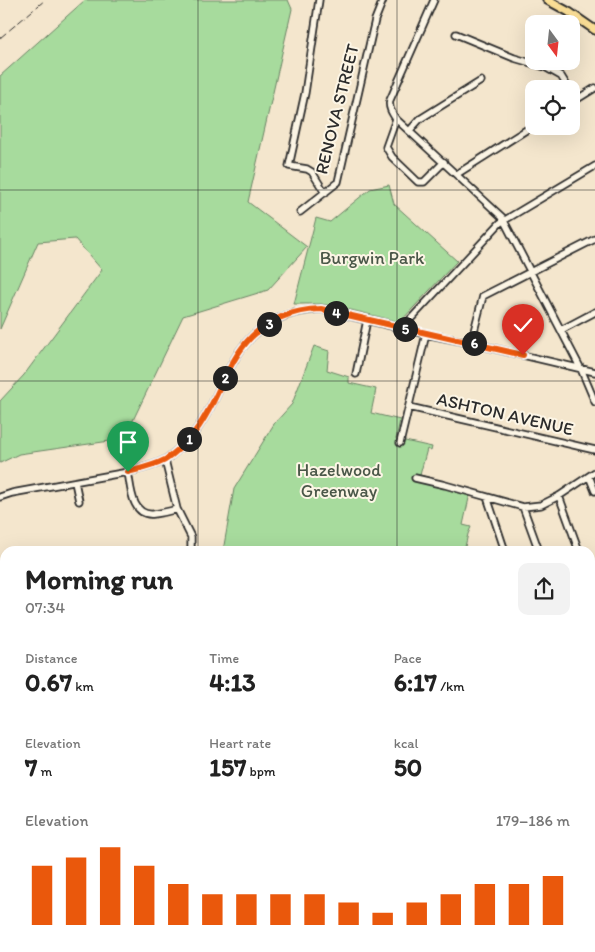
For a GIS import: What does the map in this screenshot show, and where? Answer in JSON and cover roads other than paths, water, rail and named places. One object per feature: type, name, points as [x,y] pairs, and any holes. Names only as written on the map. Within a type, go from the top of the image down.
[{"type":"main road","points":[[547,0],[595,30]]},
{"type":"street","points":[[319,0],[305,93],[289,166],[307,169],[312,172],[325,193]]},
{"type":"street","name":"RENOVA STREET","points":[[300,212],[338,182],[375,20],[384,0]]},
{"type":"street","points":[[434,0],[389,103],[392,112],[396,119],[502,216],[581,369],[595,402]]},
{"type":"street","points":[[456,34],[514,58],[546,67],[561,76],[563,80]]},
{"type":"street","points":[[410,130],[420,119],[481,81]]},
{"type":"street","points":[[580,98],[595,88]]},
{"type":"street","points":[[396,119],[386,147],[392,157],[420,183],[424,182],[444,162]]},
{"type":"street","points":[[456,174],[525,131]]},
{"type":"street","points":[[405,328],[406,324],[500,223],[595,166]]},
{"type":"street","points":[[471,343],[478,309],[483,296],[595,239]]},
{"type":"street","points":[[0,497],[12,493],[128,472],[165,460],[187,441],[202,422],[241,349],[255,333],[276,320],[291,313],[304,310],[321,309],[595,372]]},
{"type":"street","points":[[561,330],[595,312]]},
{"type":"street","points":[[356,374],[367,320]]},
{"type":"street","points":[[400,443],[426,334]]},
{"type":"street","name":"ASHTON AVENUE","points":[[409,408],[595,450]]},
{"type":"street","points":[[165,460],[178,509],[191,537],[191,546]]},
{"type":"street","points":[[128,472],[133,500],[136,507],[142,512],[148,515],[178,509]]},
{"type":"street","points":[[415,478],[523,507],[541,505],[559,496],[592,474],[595,492]]},
{"type":"street","points":[[76,482],[79,501]]},
{"type":"street","points":[[559,496],[577,546]]},
{"type":"street","points":[[487,498],[503,546]]},
{"type":"street","points":[[523,507],[537,546]]},
{"type":"railway","points":[[0,38],[45,0]]},
{"type":"park label","name":"Burgwin Park","points":[[372,258]]},
{"type":"park label","name":"Hazelwood Greenway","points":[[339,480]]}]
